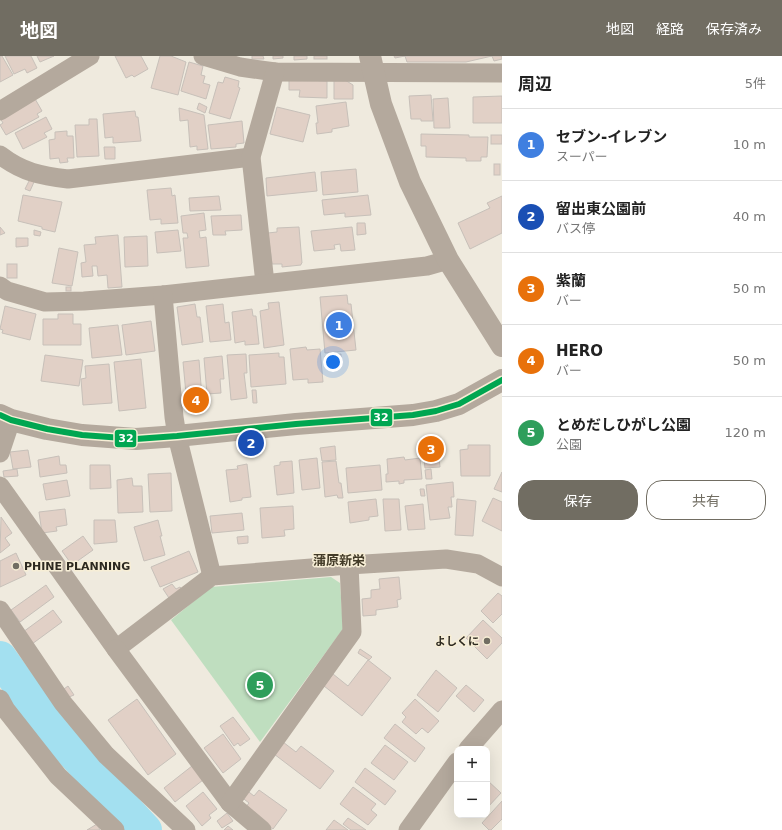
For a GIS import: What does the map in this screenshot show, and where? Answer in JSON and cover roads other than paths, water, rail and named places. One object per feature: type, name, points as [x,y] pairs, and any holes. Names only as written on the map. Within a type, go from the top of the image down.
[{"type":"street","points":[[0,110],[90,56]]},
{"type":"street","points":[[203,56],[240,68],[275,72],[372,64],[409,73],[502,72]]},
{"type":"street","points":[[372,64],[381,104],[410,182],[448,260],[502,346]]},
{"type":"street","points":[[265,283],[251,157],[275,72]]},
{"type":"street","points":[[0,155],[17,167],[42,176],[68,178],[251,157]]},
{"type":"street","points":[[0,286],[7,291],[45,302],[84,301],[163,295],[428,266],[448,260]]},
{"type":"street","points":[[163,295],[177,436],[212,576]]},
{"type":"street","points":[[0,453],[6,418],[47,429],[82,435],[118,438],[177,436],[296,424],[413,415],[436,411],[459,404],[502,380]]},
{"type":"street","points":[[0,486],[116,649],[230,802],[262,830]]},
{"type":"street","points":[[116,649],[212,576],[446,559],[478,564],[502,577]]},
{"type":"street","points":[[230,802],[352,632],[349,565]]},
{"type":"street","points":[[0,610],[63,703],[106,755],[186,830]]},
{"type":"street","points":[[0,700],[6,710],[58,776],[115,830]]},
{"type":"street","points":[[471,746],[502,710]]},
{"type":"street","points":[[408,830],[454,766]]},
{"type":"waterway","points":[[0,658],[52,730],[145,830]]},
{"type":"place","name":"セブン-イレブン","points":[[339,325]]},
{"type":"place","name":"HERO","points":[[196,400]]},
{"type":"place","name":"留出東公園前","points":[[251,443]]},
{"type":"place","name":"紫蘭","points":[[431,449]]},
{"type":"place","name":"PHINE PLANNING","points":[[16,566]]},
{"type":"place","name":"よしくに","points":[[487,641]]},
{"type":"place","name":"とめだしひがし公園","points":[[260,685]]},
{"type":"district","name":"蒲原新栄","points":[[339,560]]}]
